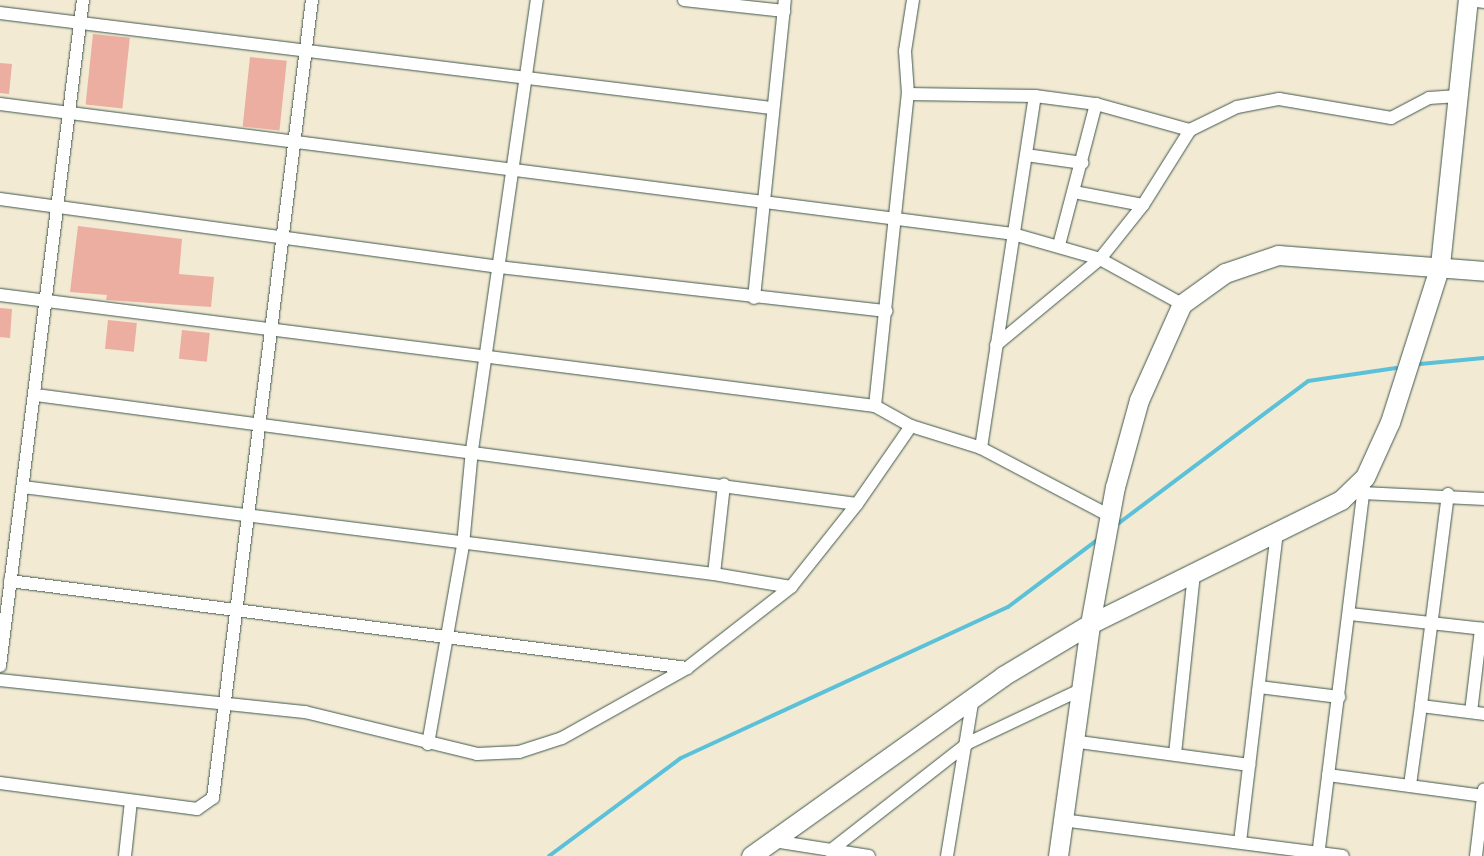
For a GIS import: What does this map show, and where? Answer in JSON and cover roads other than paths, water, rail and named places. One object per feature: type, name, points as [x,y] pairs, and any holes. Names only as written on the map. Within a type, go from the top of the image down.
[{"type":"street","points":[[0,666],[36,395],[83,0]]},
{"type":"street","points":[[0,783],[131,801],[207,806],[213,798],[234,608],[249,518],[261,425],[273,329],[280,238],[312,0]]},
{"type":"street","points":[[428,744],[463,545],[472,450],[514,170],[537,0]]},
{"type":"street","points":[[684,0],[784,6],[771,108],[754,298]]},
{"type":"street","points":[[875,406],[887,312],[908,94],[905,51],[913,0]]},
{"type":"street","points":[[1319,854],[1350,614],[1364,485],[1390,422],[1440,265],[1468,0],[1484,2]]},
{"type":"street","points":[[0,13],[771,108]]},
{"type":"street","points":[[908,94],[1035,96],[1096,104],[1190,130]]},
{"type":"street","points":[[981,448],[1035,96]]},
{"type":"street","points":[[996,345],[1100,259],[1143,205],[1190,130],[1237,107],[1279,99],[1391,118],[1429,98],[1458,96]]},
{"type":"street","points":[[0,104],[293,145],[514,170],[1013,234],[1059,245],[1100,259],[1182,304]]},
{"type":"street","points":[[1059,245],[1096,104]]},
{"type":"street","points":[[1026,155],[1082,163]]},
{"type":"street","points":[[1074,192],[1143,205]]},
{"type":"street","points":[[0,199],[499,267],[887,312]]},
{"type":"street","points":[[1058,856],[1072,741],[1090,624],[1110,516],[1139,400],[1182,304],[1225,273],[1278,254],[1440,265],[1484,271]]},
{"type":"street","points":[[0,295],[875,406],[911,426],[981,448],[1110,516]]},
{"type":"street","points":[[36,395],[261,425],[472,450],[857,504]]},
{"type":"street","points":[[0,680],[305,712],[428,744],[477,754],[519,752],[562,738],[687,668],[790,588],[857,504],[911,426]]},
{"type":"street","points":[[714,574],[724,485]]},
{"type":"street","points":[[750,856],[774,841],[973,698],[1090,624],[1341,500],[1364,485],[1484,499]]},
{"type":"street","points":[[23,487],[463,545],[714,574],[790,588]]},
{"type":"street","points":[[1410,785],[1448,494]]},
{"type":"street","points":[[1240,842],[1277,531]]},
{"type":"street","points":[[1175,754],[1194,573]]},
{"type":"street","points":[[10,581],[234,608],[687,668]]},
{"type":"street","points":[[1350,614],[1430,621],[1482,629],[1478,713],[1421,706]]},
{"type":"street","points":[[1259,687],[1338,697]]},
{"type":"street","points":[[828,853],[968,743],[1080,690]]},
{"type":"street","points":[[947,856],[968,743],[973,698]]},
{"type":"street","points":[[1072,741],[1249,765]]},
{"type":"street","points":[[1328,774],[1484,793],[1476,856]]},
{"type":"street","points":[[125,856],[131,801]]},
{"type":"street","points":[[1062,820],[1343,856]]},
{"type":"street","points":[[774,841],[828,853],[869,856]]},
{"type":"waterway","points":[[1420,364],[1484,358]]},
{"type":"waterway","points":[[1115,526],[1308,381],[1396,368]]},
{"type":"waterway","points":[[549,856],[681,758],[1008,607],[1100,538]]}]
